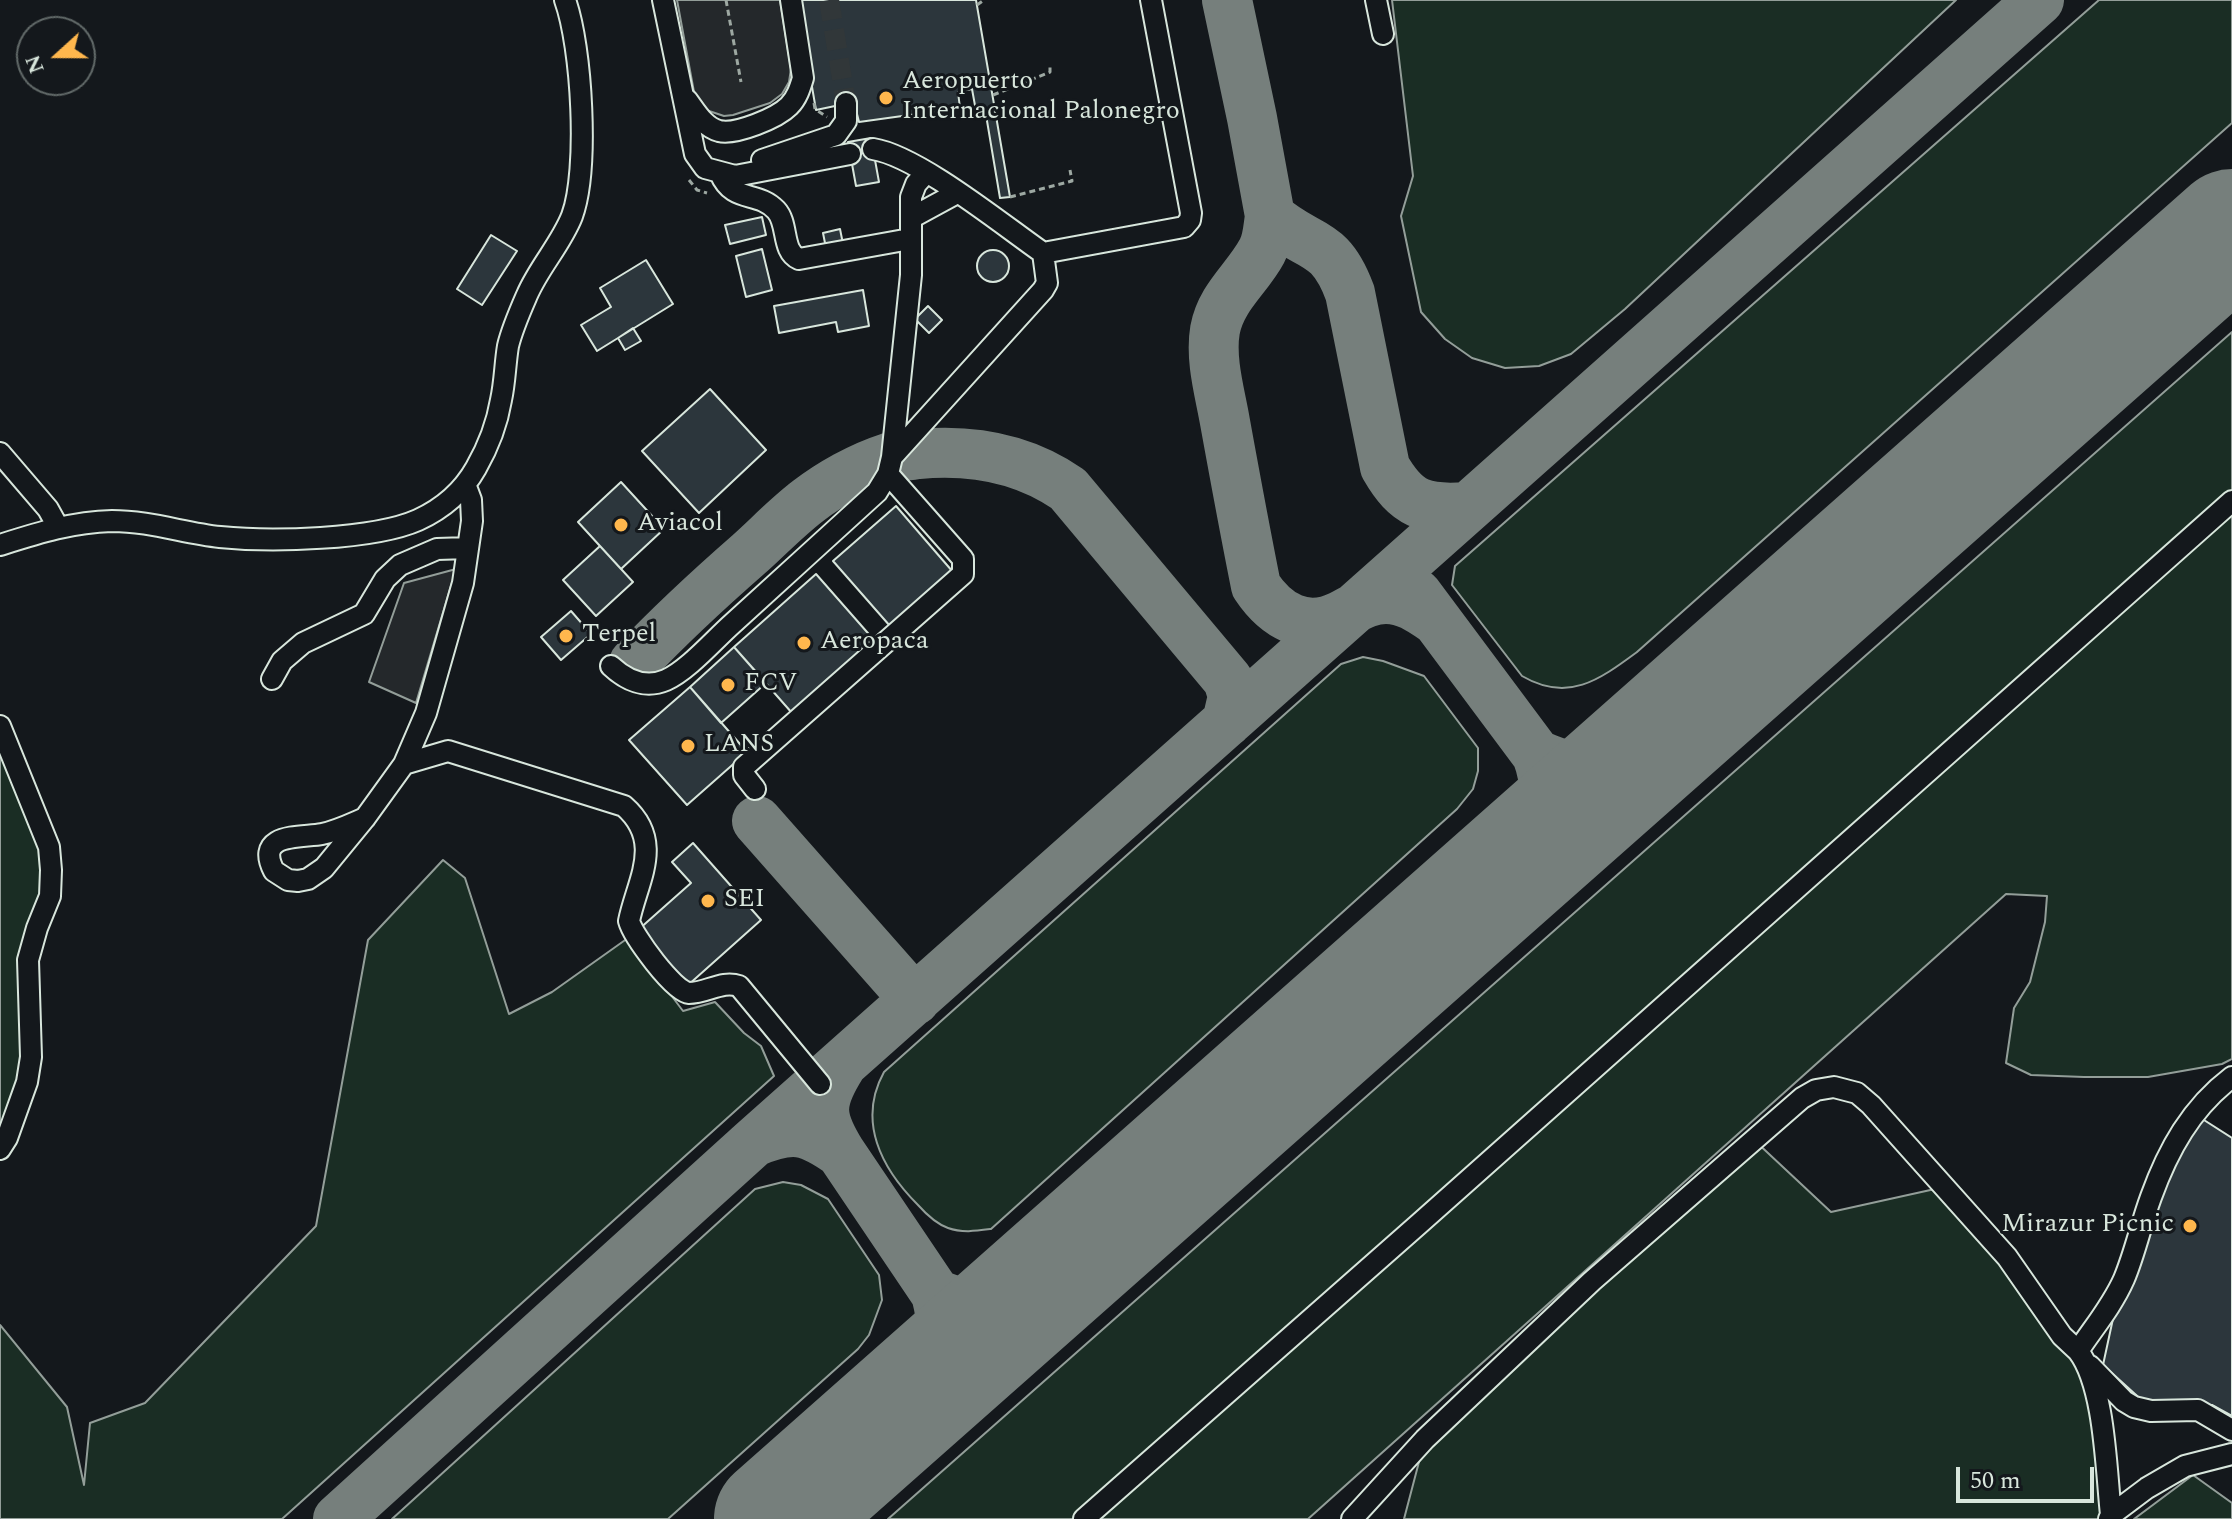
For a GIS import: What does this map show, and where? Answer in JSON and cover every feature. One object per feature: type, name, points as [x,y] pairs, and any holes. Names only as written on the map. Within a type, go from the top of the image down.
[{"type":"street","points":[[663,0],[695,154],[705,168],[720,173],[829,138],[842,137],[846,103]]},
{"type":"street","points":[[683,94],[699,117],[718,131],[761,122],[788,107],[800,90],[803,78],[791,0]]},
{"type":"street","points":[[873,149],[899,158],[926,173],[1043,253],[1184,227],[1191,213],[1151,0]]},
{"type":"street","points":[[1376,0],[1383,34]]},
{"type":"street","points":[[0,545],[58,527],[115,521],[220,537],[324,537],[397,527],[418,520],[437,510],[465,484],[480,461],[494,428],[508,346],[521,308],[533,280],[570,220],[577,201],[580,118],[570,4]]},
{"type":"street","points":[[720,173],[732,191],[767,203],[778,213],[788,249],[799,259],[910,239]]},
{"type":"street","points":[[755,789],[744,775],[744,767],[963,574],[963,559],[890,465],[908,304],[911,197],[916,184],[926,173]]},
{"type":"street","points":[[911,218],[957,193]]},
{"type":"street","points":[[611,666],[621,675],[640,683],[653,684],[667,680],[877,492],[890,465],[1043,290],[1047,283],[1043,253]]},
{"type":"street","points":[[0,453],[48,509],[58,527]]},
{"type":"street","points":[[365,818],[404,764],[426,713],[463,583],[473,510],[465,484]]},
{"type":"street","points":[[1084,1519],[2232,501]]},
{"type":"street","points":[[272,679],[290,652],[364,614],[385,579],[400,565],[437,549],[468,548]]},
{"type":"street","points":[[426,713],[448,751]]},
{"type":"street","points":[[0,726],[49,847],[51,870],[50,896],[28,960],[31,1057],[27,1082],[0,1149]]},
{"type":"street","points":[[404,764],[448,751],[614,801],[633,814],[646,853],[646,868],[629,921],[636,939],[681,990],[692,993],[731,983],[739,986],[820,1084]]},
{"type":"street","points":[[2110,1517],[2104,1424],[2083,1358],[2126,1274],[2151,1195],[2178,1136],[2193,1113],[2232,1077]]},
{"type":"street","points":[[1352,1519],[1425,1439],[1592,1281],[1802,1098],[1816,1090],[1834,1087],[1857,1093],[1871,1105],[2007,1257],[2062,1336],[2124,1401],[2151,1411],[2198,1410],[2232,1430]]},
{"type":"street","points":[[2110,1517],[2147,1488],[2185,1466],[2232,1454]]},
{"type":"path","points":[[726,0],[741,82]]},
{"type":"path","points":[[977,5],[984,0]]},
{"type":"path","points":[[993,95],[1050,72],[1050,66]]},
{"type":"path","points":[[815,109],[842,137]]},
{"type":"path","points":[[1010,197],[1072,181],[1070,170]]},
{"type":"green space","points":[[1392,0],[1956,0],[1625,309],[1571,354],[1539,366],[1505,368],[1472,358],[1445,339],[1421,312],[1401,216],[1413,176]]},
{"type":"green space","points":[[2099,0],[2232,0],[2232,123],[1637,652],[1596,679],[1569,688],[1554,688],[1522,676],[1452,585],[1455,566]]},
{"type":"green space","points":[[2232,332],[2232,1059],[2222,1064],[2148,1077],[2031,1075],[2006,1063],[2014,1008],[2030,982],[2045,922],[2047,896],[2006,894],[1308,1519],[888,1519]]},
{"type":"green space","points":[[1363,657],[1424,676],[1478,748],[1478,771],[1473,789],[1457,809],[991,1229],[959,1231],[932,1218],[893,1176],[877,1143],[873,1108],[884,1072],[1341,664]]},
{"type":"green space","points":[[0,721],[48,848],[36,928],[32,1029],[0,1152]]},
{"type":"green space","points":[[443,860],[465,878],[509,1014],[552,992],[628,938],[683,1011],[715,1002],[761,1046],[774,1076],[282,1519],[0,1519],[0,1325],[67,1407],[84,1485],[90,1423],[145,1403],[316,1226],[368,940]]},
{"type":"green space","points":[[1753,1139],[1831,1212],[1944,1187],[2088,1365],[2109,1519],[1404,1519],[1425,1439]]},
{"type":"green space","points":[[783,1182],[801,1185],[828,1199],[879,1275],[882,1300],[869,1335],[858,1349],[668,1519],[392,1519],[755,1189]]},
{"type":"green space","points":[[2193,1475],[2232,1503],[2232,1519],[2134,1519]]},
{"type":"shaded area","points":[[677,0],[780,0],[791,69],[789,82],[782,94],[770,103],[733,115],[724,116],[706,110],[694,92]]},
{"type":"shaded area","points":[[456,569],[416,703],[369,682],[404,583]]},
{"type":"building","name":"Aeropuerto Internacional Palonegro","points":[[797,0],[976,0],[1010,197],[1000,198],[985,109],[976,111],[972,89],[958,92],[960,108],[859,122],[854,102],[816,110]]},
{"type":"building","points":[[871,138],[879,182],[856,186],[848,142]]},
{"type":"building","points":[[762,217],[766,235],[730,244],[725,225]]},
{"type":"building","points":[[840,229],[843,244],[826,248],[823,233]]},
{"type":"building","points":[[491,235],[517,251],[482,305],[457,289]]},
{"type":"building","points":[[762,249],[772,290],[746,297],[736,256]]},
{"type":"building","points":[[993,250],[1005,254],[1009,266],[1005,278],[993,282],[981,278],[977,266],[981,254]]},
{"type":"building","points":[[646,260],[673,304],[597,351],[581,325],[611,307],[600,288]]},
{"type":"building","points":[[863,290],[869,326],[838,332],[836,322],[779,333],[774,306]]},
{"type":"building","points":[[928,306],[942,320],[929,333],[915,319]]},
{"type":"building","points":[[633,328],[641,341],[625,350],[618,338]]},
{"type":"building","points":[[710,389],[766,450],[699,513],[642,451]]},
{"type":"building","name":"Aviacol","points":[[621,482],[664,529],[621,569],[578,522]]},
{"type":"building","points":[[896,506],[953,572],[890,626],[833,561]]},
{"type":"building","points":[[600,546],[633,582],[596,616],[563,580]]},
{"type":"building","name":"Aeropaca","points":[[816,574],[874,640],[792,713],[734,647]]},
{"type":"building","name":"Terpel","points":[[571,611],[591,634],[561,660],[541,637]]},
{"type":"building","name":"FCV","points":[[734,647],[766,683],[721,723],[690,687]]},
{"type":"building","name":"LANS","points":[[690,687],[747,752],[687,805],[629,740]]},
{"type":"building","name":"SEI","points":[[693,843],[761,920],[687,986],[638,930],[691,883],[672,862]]},
{"type":"building","name":"Mirazur Picnic","points":[[2193,1113],[2232,1138],[2232,1416],[2212,1405],[2146,1404],[2103,1365],[2114,1314]]},
{"type":"taxiway","points":[[1227,0],[1270,216],[1325,253],[1342,275],[1350,293],[1385,467],[1401,490],[1418,502],[1428,506],[1467,507]]},
{"type":"taxiway","points":[[338,1519],[754,1142],[2039,0]]},
{"type":"taxiway","points":[[1270,216],[1264,247],[1223,308],[1214,341],[1216,376],[1256,586],[1282,613],[1303,622],[1327,621],[1380,599],[1407,603],[1437,621]]},
{"type":"taxiway","points":[[634,663],[785,520],[836,482],[888,458],[958,453],[1015,463],[1068,489],[1228,680],[1233,696],[1227,722]]},
{"type":"taxiway","points":[[1417,594],[1537,755]]},
{"type":"taxiway","points":[[1526,857],[1544,807],[1544,782],[1537,755],[1570,766],[1601,764],[1637,750],[1670,729]]},
{"type":"taxiway","points":[[757,821],[915,1000]]},
{"type":"taxiway","points":[[754,1142],[799,1132],[819,1139],[841,1153],[828,1129],[824,1110],[828,1090],[841,1066]]},
{"type":"taxiway","points":[[841,1153],[936,1294]]},
{"type":"taxiway","points":[[927,1384],[942,1340],[936,1294],[991,1308],[1025,1300]]},
{"type":"runway","points":[[776,1519],[2232,231]]},
{"type":"tunnel","points":[[829,0],[846,103]]},
{"type":"place","name":"Aeropuerto Internacional Palonegro","points":[[886,98]]},
{"type":"place","name":"Aviacol","points":[[621,525]]},
{"type":"place","name":"Terpel","points":[[566,636]]},
{"type":"place","name":"Aeropaca","points":[[804,643]]},
{"type":"place","name":"FCV","points":[[728,685]]},
{"type":"place","name":"LANS","points":[[688,746]]},
{"type":"place","name":"SEI","points":[[708,901]]},
{"type":"place","name":"Mirazur Picnic","points":[[2190,1226]]}]
